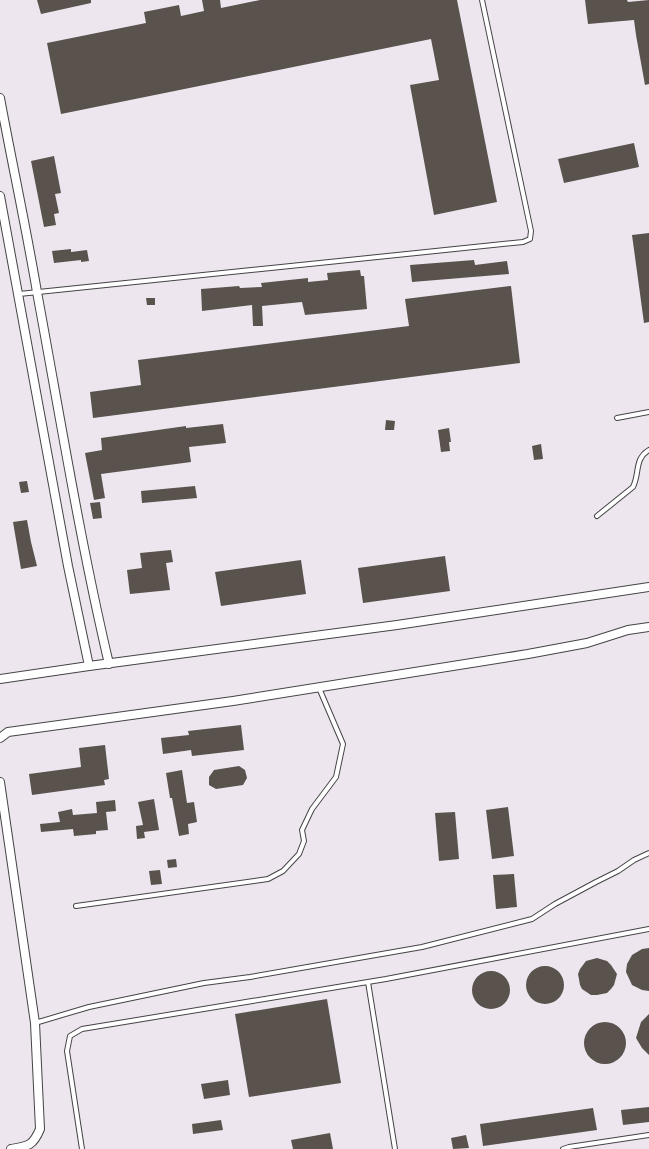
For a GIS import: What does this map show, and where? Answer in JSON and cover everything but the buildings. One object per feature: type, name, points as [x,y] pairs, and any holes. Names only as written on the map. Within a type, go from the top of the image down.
[{"type":"street","points":[[0,98],[38,292],[79,527],[109,664]]},
{"type":"street","points":[[0,196],[65,551],[89,666]]},
{"type":"street","points":[[0,679],[397,624],[649,587]]},
{"type":"street","points":[[0,738],[8,732],[319,688],[528,654],[582,644],[628,630],[649,627]]},
{"type":"street","points":[[0,782],[35,1023],[40,1129],[36,1139],[28,1146],[11,1149]]},
{"type":"lane","points":[[19,294],[523,242],[530,239],[531,231],[482,0]]},
{"type":"lane","points":[[617,418],[649,412]]},
{"type":"lane","points":[[597,516],[633,487],[636,481],[639,460],[643,454],[649,450]]},
{"type":"lane","points":[[76,906],[268,879],[284,871],[299,854],[304,841],[302,830],[312,809],[336,778],[343,744],[319,688]]},
{"type":"lane","points":[[35,1023],[89,1007],[204,983],[250,977],[422,947],[532,919],[555,904],[649,853]]},
{"type":"lane","points":[[82,1149],[67,1051],[70,1036],[82,1029],[368,982],[649,929]]},
{"type":"lane","points":[[368,982],[395,1149]]},
{"type":"lane","points":[[563,1149],[649,1135]]},
{"type":"shaded area","points":[[0,0],[649,0],[649,1149],[0,1149]]}]
